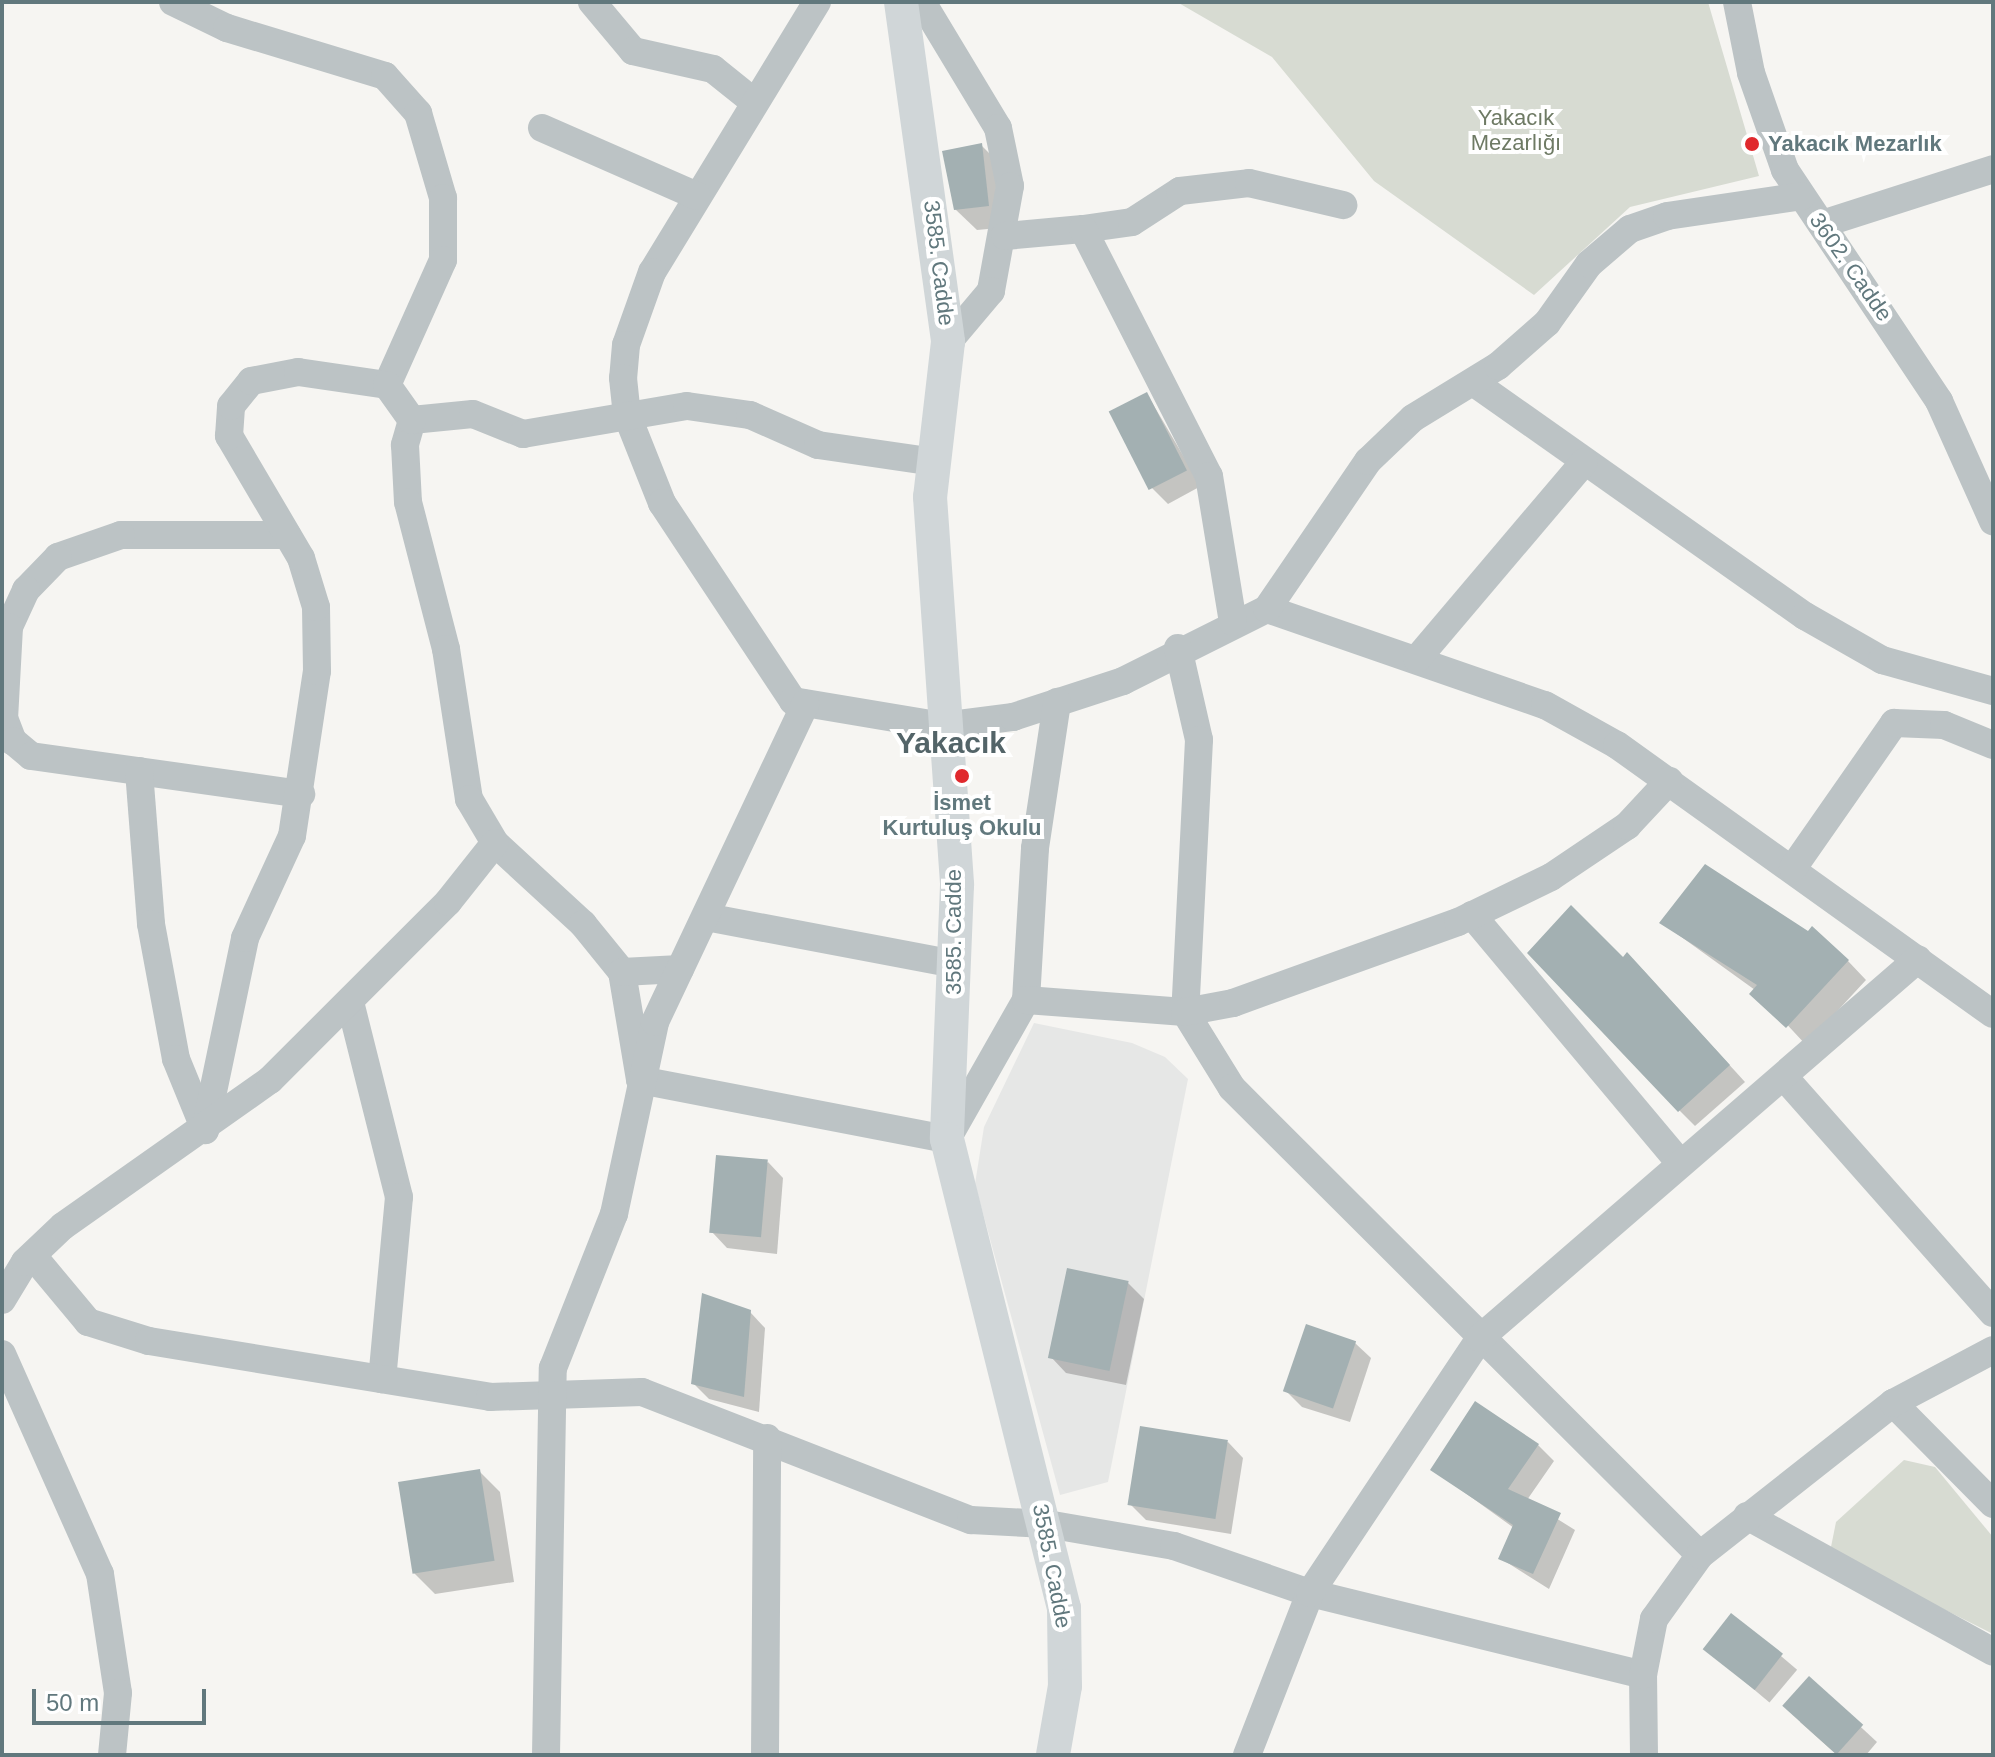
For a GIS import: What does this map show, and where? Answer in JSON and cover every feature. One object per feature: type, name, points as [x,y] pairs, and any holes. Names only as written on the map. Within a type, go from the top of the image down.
[{"type":"main road","name":"3585. Cadde","points":[[901,2],[948,342],[934,462],[930,567],[943,726],[955,964],[947,1139],[1047,1524],[1067,1647],[1053,1755]]},
{"type":"street","points":[[173,2],[227,28],[385,76],[418,113],[443,198],[443,260],[387,385]]},
{"type":"street","points":[[592,2],[633,51],[713,69],[754,102]]},
{"type":"street","points":[[817,2],[652,272],[626,345],[627,415],[662,503],[747,641],[793,701],[805,704],[943,726],[1057,702],[1123,681],[1178,648],[1267,609],[1368,461],[1413,418],[1473,382],[1547,323],[1589,264],[1630,229],[1667,216],[1802,196]]},
{"type":"street","points":[[922,2],[998,128],[1010,186],[1005,236],[991,291],[948,342]]},
{"type":"street","name":"3602. Cadde","points":[[1737,2],[1768,128],[1802,196],[1939,401],[1993,521]]},
{"type":"street","points":[[542,128],[697,196]]},
{"type":"street","points":[[1822,224],[1993,169]]},
{"type":"street","points":[[1005,236],[1132,222],[1180,191],[1249,183],[1343,205]]},
{"type":"street","points":[[1083,229],[1209,476],[1233,622]]},
{"type":"street","points":[[205,1130],[245,938],[292,836],[301,794],[317,671],[316,607],[287,535],[229,436],[231,406],[251,381],[298,372],[387,385],[412,420]]},
{"type":"street","points":[[1473,382],[1805,616],[1882,660],[1993,691]]},
{"type":"street","points":[[412,420],[473,414],[523,434],[687,406],[750,415],[818,445],[934,462]]},
{"type":"street","points":[[412,420],[405,445],[408,502],[446,649],[469,799],[495,843],[583,924],[622,972],[640,1080]]},
{"type":"street","points":[[1417,659],[1584,462]]},
{"type":"street","points":[[287,535],[107,536],[58,557],[26,590],[9,627],[4,718],[13,741],[31,756],[301,794]]},
{"type":"street","points":[[1267,609],[1545,705],[1669,781],[1993,1014]]},
{"type":"street","points":[[1178,648],[1199,740],[1185,1012],[1232,1088],[1700,1555]]},
{"type":"street","points":[[640,1080],[947,1139],[1026,1000],[1035,848],[1057,702]]},
{"type":"street","points":[[546,1755],[553,1368],[614,1214],[640,1080],[680,969],[805,704]]},
{"type":"street","points":[[1793,868],[1894,723],[1944,725],[1993,745]]},
{"type":"street","points":[[139,771],[165,999],[176,1059],[205,1130]]},
{"type":"street","points":[[1026,1000],[1185,1012],[1233,1003],[1472,915],[1551,877],[1627,826],[1669,781]]},
{"type":"street","points":[[2,1300],[33,1256],[63,1226],[205,1130],[270,1080],[350,1002],[495,843]]},
{"type":"street","points":[[1472,915],[1679,1162]]},
{"type":"street","points":[[706,917],[955,964]]},
{"type":"street","points":[[1247,1755],[1310,1593],[1480,1338],[1679,1162],[1784,1077],[1918,959]]},
{"type":"street","points":[[622,972],[680,969]]},
{"type":"street","points":[[350,1002],[399,1197],[382,1379]]},
{"type":"street","points":[[1784,1077],[1993,1313]]},
{"type":"street","points":[[33,1256],[88,1322],[149,1341],[490,1397],[642,1392],[767,1438],[971,1520],[1047,1524],[1174,1546],[1310,1593],[1643,1675]]},
{"type":"street","points":[[1644,1755],[1643,1675],[1654,1619],[1700,1555],[1893,1403],[1993,1350]]},
{"type":"street","points":[[2,1354],[100,1574],[118,1693],[112,1755]]},
{"type":"street","points":[[1893,1403],[1993,1504]]},
{"type":"street","points":[[765,1755],[767,1438]]},
{"type":"street","points":[[1747,1516],[1993,1652]]},
{"type":"shaded area","points":[[1034,1023],[1132,1043],[1165,1057],[1188,1079],[1108,1482],[1060,1495],[975,1184],[984,1127]]},
{"type":"green space","name":"Yakacık Mezarlığı","points":[[1177,2],[1708,2],[1759,176],[1630,207],[1534,295],[1374,181],[1272,57]]},
{"type":"green space","points":[[1904,1460],[1935,1467],[1993,1537],[1993,1634],[1830,1552],[1836,1522]]},
{"type":"building","points":[[982,143],[989,206],[954,210],[942,151]]},
{"type":"building","points":[[1147,392],[1187,470],[1149,490],[1109,412]]},
{"type":"building","points":[[1705,864],[1808,931],[1812,926],[1849,960],[1786,1028],[1749,994],[1757,985],[1659,923]]},
{"type":"building","points":[[1571,905],[1623,957],[1627,952],[1730,1065],[1678,1112],[1527,953]]},
{"type":"building","points":[[716,1155],[768,1160],[761,1237],[709,1233]]},
{"type":"building","points":[[1067,1268],[1129,1281],[1109,1371],[1048,1358]]},
{"type":"building","points":[[702,1293],[751,1310],[744,1397],[691,1384]]},
{"type":"building","points":[[1306,1324],[1356,1341],[1333,1408],[1283,1391]]},
{"type":"building","points":[[1475,1401],[1539,1444],[1508,1489],[1561,1513],[1533,1574],[1498,1559],[1513,1525],[1430,1470]]},
{"type":"building","points":[[1140,1426],[1228,1440],[1215,1519],[1127,1505]]},
{"type":"building","points":[[480,1469],[495,1561],[413,1574],[398,1482]]},
{"type":"building","points":[[1731,1613],[1783,1654],[1755,1690],[1703,1649]]},
{"type":"building","points":[[1809,1676],[1863,1725],[1836,1755],[1782,1706]]},
{"type":"place","name":"Yakacık Mezarlık","points":[[1752,144]]},
{"type":"place","name":"İsmet Kurtuluş Okulu","points":[[962,776]]},
{"type":"district","name":"Yakacık","points":[[951,743]]}]
